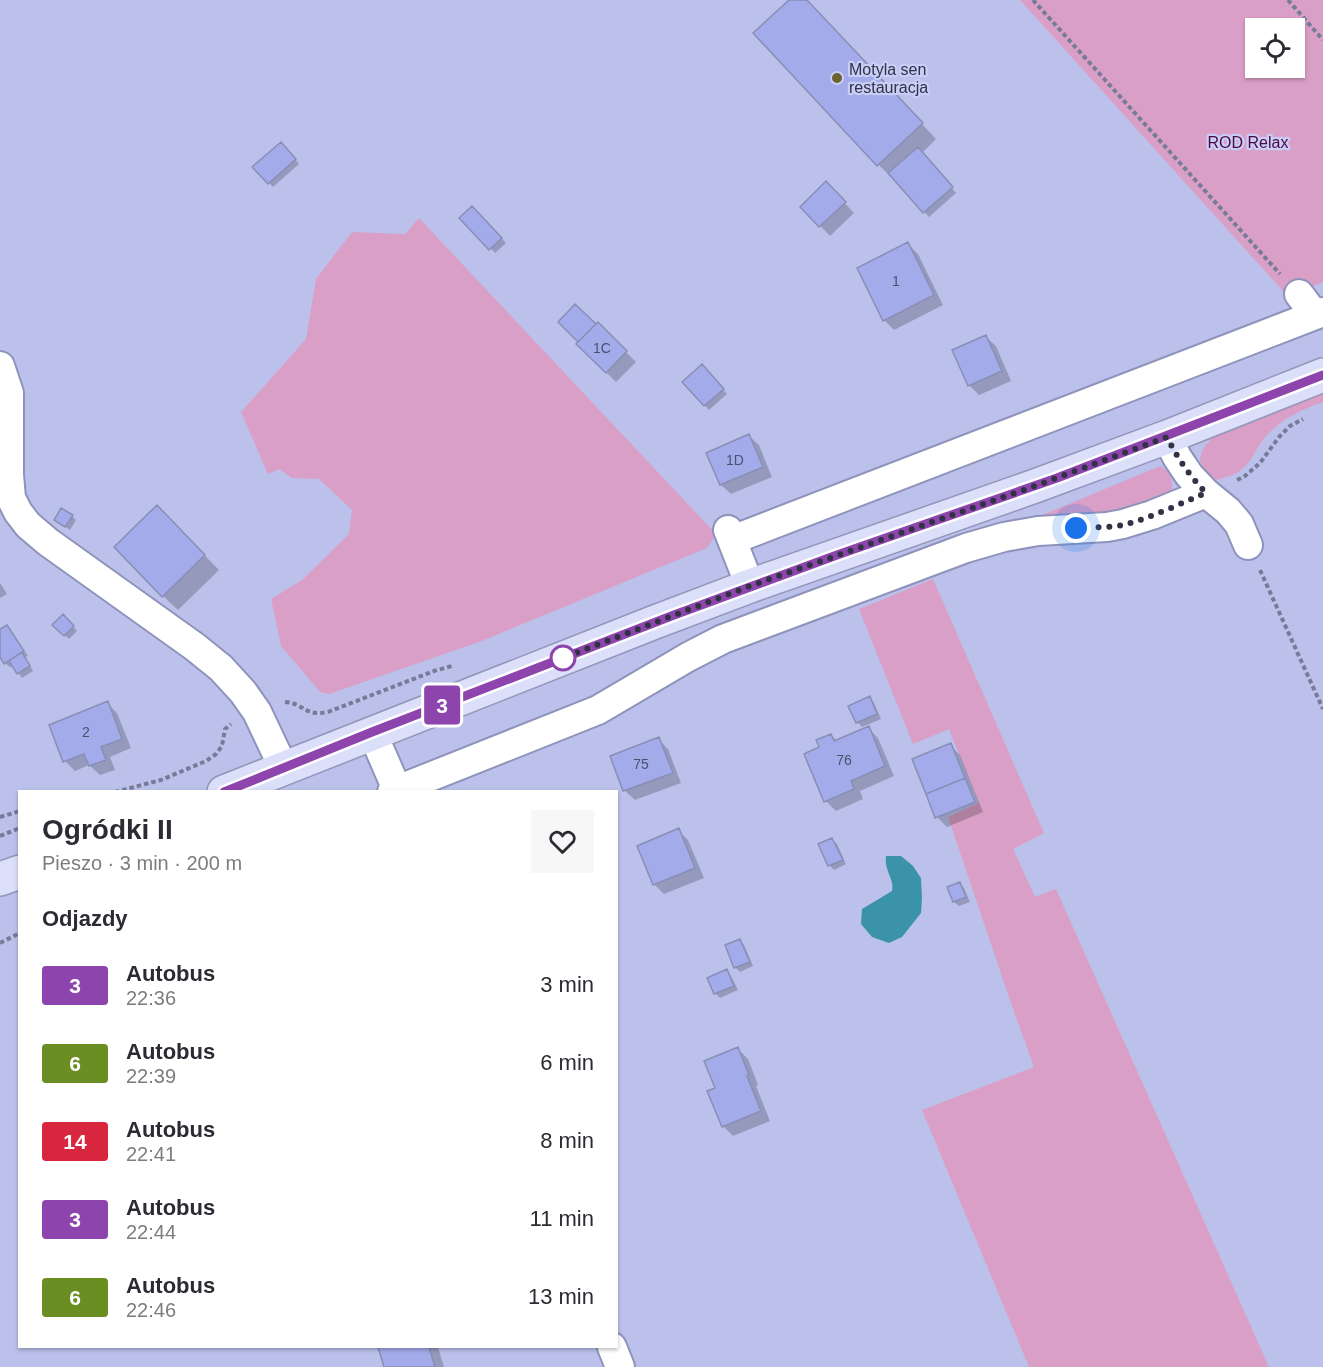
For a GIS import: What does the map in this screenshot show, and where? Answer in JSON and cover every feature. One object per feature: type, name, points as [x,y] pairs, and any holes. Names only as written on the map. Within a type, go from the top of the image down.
[{"type":"main road","points":[[229,790],[644,626],[750,586],[1035,486],[1323,375]]},
{"type":"main road","points":[[0,879],[18,873]]},
{"type":"street","points":[[750,586],[730,535],[1312,307]]},
{"type":"street","points":[[0,366],[9,393],[9,475],[11,498],[18,512],[28,525],[48,542],[221,668],[243,692],[257,712],[284,769]]},
{"type":"street","points":[[1167,437],[1189,474],[1239,524],[1248,545]]},
{"type":"street","points":[[398,790],[598,710],[723,639],[966,548],[1004,537],[1038,531],[1123,525],[1206,493]]},
{"type":"street","points":[[372,732],[396,790]]},
{"type":"street","points":[[612,1348],[620,1367]]},
{"type":"path","points":[[1033,0],[1312,307]]},
{"type":"path","points":[[1288,0],[1323,40]]},
{"type":"path","points":[[1206,493],[1245,476],[1260,463],[1290,426],[1307,417]]},
{"type":"path","points":[[1248,545],[1323,709]]},
{"type":"path","points":[[122,790],[160,780],[206,761]]},
{"type":"path","points":[[0,817],[18,812]]},
{"type":"path","points":[[0,836],[18,829]]},
{"type":"path","points":[[0,943],[18,934]]},
{"type":"green space","name":"ROD Relax","points":[[1020,0],[1323,0],[1323,282],[1307,289],[1292,301]]},
{"type":"green space","points":[[419,218],[716,534],[707,548],[479,642],[329,694],[320,692],[281,646],[271,599],[302,580],[349,534],[352,510],[319,479],[292,478],[279,469],[268,474],[241,412],[306,339],[316,279],[352,232],[405,234]]},
{"type":"green space","points":[[1323,393],[1323,402],[1293,415],[1273,429],[1247,465],[1238,472],[1216,480],[1201,465],[1202,450],[1216,435]]},
{"type":"green space","points":[[1160,466],[1172,480],[1172,488],[1168,497],[1130,515],[1009,529]]},
{"type":"green space","points":[[933,579],[1044,833],[1013,849],[1035,897],[1056,889],[1269,1367],[1029,1367],[922,1110],[1034,1067],[948,817],[979,803],[949,729],[913,744],[859,609]]},
{"type":"water","points":[[886,856],[901,856],[913,866],[921,878],[922,898],[921,913],[902,937],[889,943],[872,937],[861,924],[862,909],[892,891]]},
{"type":"building","points":[[789,0],[807,0],[923,123],[877,166],[753,33]]},
{"type":"building","points":[[281,142],[296,159],[268,184],[252,167]]},
{"type":"building","points":[[918,147],[953,187],[923,213],[888,173]]},
{"type":"building","points":[[826,181],[846,202],[819,227],[800,207]]},
{"type":"building","points":[[472,206],[502,238],[489,250],[459,218]]},
{"type":"building","points":[[908,242],[934,295],[883,321],[857,268]]},
{"type":"building","points":[[575,304],[596,324],[578,342],[558,322]]},
{"type":"building","points":[[598,322],[627,351],[606,373],[576,344]]},
{"type":"building","points":[[986,335],[1002,371],[968,386],[952,350]]},
{"type":"building","points":[[702,364],[724,389],[704,406],[682,382]]},
{"type":"building","points":[[749,434],[763,467],[720,485],[706,453]]},
{"type":"building","points":[[157,505],[205,555],[162,597],[114,547]]},
{"type":"building","points":[[61,508],[73,515],[65,527],[54,520]]},
{"type":"building","points":[[63,614],[74,626],[64,636],[52,625]]},
{"type":"building","points":[[7,625],[24,651],[4,664],[0,657],[0,629]]},
{"type":"building","points":[[22,652],[30,666],[17,674],[9,661]]},
{"type":"building","points":[[870,696],[877,714],[856,723],[848,706]]},
{"type":"building","points":[[108,701],[122,739],[101,747],[106,760],[89,766],[84,754],[63,762],[49,725]]},
{"type":"building","points":[[869,726],[885,766],[851,781],[854,789],[824,802],[804,754],[819,747],[816,740],[831,734],[834,741]]},
{"type":"building","points":[[659,737],[673,773],[623,791],[610,756]]},
{"type":"building","points":[[951,743],[965,778],[926,794],[912,759]]},
{"type":"building","points":[[965,778],[975,802],[935,818],[926,794]]},
{"type":"building","points":[[679,828],[695,868],[653,885],[637,846]]},
{"type":"building","points":[[832,838],[843,860],[828,866],[818,844]]},
{"type":"building","points":[[960,882],[966,897],[953,902],[947,887]]},
{"type":"building","points":[[740,939],[750,962],[734,968],[725,945]]},
{"type":"building","points":[[727,969],[734,986],[714,994],[707,978]]},
{"type":"building","points":[[738,1047],[761,1111],[722,1127],[707,1091],[715,1088],[704,1061]]},
{"type":"building","points":[[378,1348],[429,1348],[435,1367],[384,1367]]},
{"type":"bus line","name":"3","points":[[229,790],[372,732],[750,586],[1057,478],[1323,375]]},
{"type":"place","name":"Motyla sen restauracja","points":[[837,78]]},
{"type":"route","points":[[563,658],[555,661],[750,586],[1167,437],[1177,457],[1206,493],[1123,525],[1076,528]]}]
